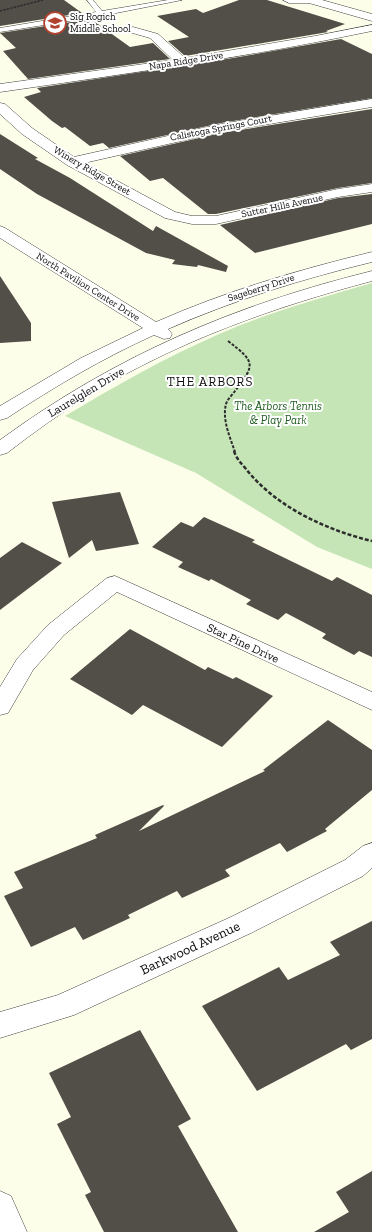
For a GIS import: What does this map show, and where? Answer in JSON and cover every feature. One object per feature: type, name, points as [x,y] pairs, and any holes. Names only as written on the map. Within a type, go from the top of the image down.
[{"type":"street","points":[[289,0],[310,0],[372,18]]},
{"type":"street","name":"Napa Ridge Drive","points":[[0,88],[182,62],[315,40],[372,28]]},
{"type":"street","points":[[133,30],[154,36],[182,62]]},
{"type":"street","name":"Calistoga Springs Court","points":[[72,162],[162,139],[288,115],[372,103]]},
{"type":"street","name":"Winery Ridge Street","points":[[0,107],[27,131],[72,162],[170,214],[192,220]]},
{"type":"street","name":"Sutter Hills Avenue","points":[[192,220],[216,220],[338,193],[372,188]]},
{"type":"street","name":"North Pavilion Center Drive","points":[[0,231],[177,342]]},
{"type":"street","name":"Sageberry Drive","points":[[154,328],[206,306],[261,287],[372,257]]},
{"type":"street","name":"Sageberry Drive","points":[[177,342],[280,302],[372,276]]},
{"type":"street","name":"Laurelglen Drive","points":[[0,414],[66,372],[154,328]]},
{"type":"street","name":"Laurelglen Drive","points":[[0,449],[49,413],[86,390],[177,342]]},
{"type":"street","name":"Star Pine Drive","points":[[0,707],[25,665],[56,630],[115,583],[372,702]]},
{"type":"street","name":"Barkwood Avenue","points":[[0,1026],[64,1006],[227,931],[354,868],[372,853]]},
{"type":"street","points":[[0,1207],[11,1232]]},
{"type":"lane","points":[[90,0],[102,14]]},
{"type":"lane","points":[[0,30],[179,0]]},
{"type":"path","points":[[0,10],[43,0]]},
{"type":"path","points":[[224,338],[247,356],[250,362],[248,374],[226,403],[226,422],[236,457],[256,482],[287,506],[356,537],[372,541]]},
{"type":"green space","name":"The Arbors Tennis & Play Park","points":[[372,283],[372,569],[317,547],[196,473],[65,416],[159,363],[217,335],[274,313]]},
{"type":"building","points":[[0,0],[64,0],[82,13],[0,26]]},
{"type":"building","points":[[239,0],[267,0],[345,24],[326,31],[328,32],[185,56],[168,41],[189,37],[157,16],[196,9],[203,13]]},
{"type":"building","points":[[91,19],[130,47],[153,43],[170,59],[28,79],[3,51],[16,48],[0,33]]},
{"type":"building","points":[[341,39],[372,54],[372,98],[221,123],[109,148],[103,143],[90,146],[65,127],[62,128],[52,121],[24,97],[41,92],[37,88],[233,58]]},
{"type":"building","points":[[372,109],[372,183],[338,188],[216,214],[208,214],[163,178],[150,181],[120,156],[221,133]]},
{"type":"building","points":[[0,134],[38,158],[35,159],[70,178],[153,231],[156,226],[228,266],[226,272],[198,265],[197,267],[172,264],[175,260],[146,253],[37,194],[0,169]]},
{"type":"building","points":[[372,194],[372,224],[255,253],[220,225],[338,198]]},
{"type":"building","points":[[0,276],[31,323],[31,341],[0,343]]},
{"type":"building","points":[[120,492],[139,544],[96,551],[92,540],[69,558],[52,502]]},
{"type":"building","points":[[204,517],[255,540],[252,542],[332,581],[337,577],[372,595],[372,657],[359,651],[354,655],[322,638],[326,634],[286,613],[278,620],[246,604],[251,600],[211,579],[209,581],[178,567],[183,562],[152,547],[181,522],[193,527]]},
{"type":"building","points":[[22,542],[62,563],[0,610],[0,558]]},
{"type":"building","points":[[130,629],[205,670],[208,667],[233,679],[236,677],[273,696],[222,747],[143,705],[132,715],[70,679]]},
{"type":"building","points":[[328,720],[372,750],[372,790],[325,829],[327,831],[287,852],[280,843],[225,870],[230,876],[182,898],[177,891],[128,915],[130,918],[83,940],[75,927],[31,947],[4,896],[23,888],[14,872],[97,838],[95,835],[163,805],[164,806],[139,831],[265,771],[263,770]]},
{"type":"building","points":[[372,921],[372,1039],[351,1050],[346,1044],[257,1091],[202,1006],[279,967],[288,980],[340,955],[330,942]]},
{"type":"building","points":[[140,1030],[191,1119],[178,1126],[238,1232],[104,1232],[85,1195],[91,1192],[57,1124],[71,1117],[49,1073]]},
{"type":"building","points":[[372,1171],[372,1232],[314,1232],[349,1212],[336,1192]]},
{"type":"place","name":"Sig Rogich Middle School","points":[[55,23]]},
{"type":"district","name":"THE ARBORS","points":[[210,381]]}]
